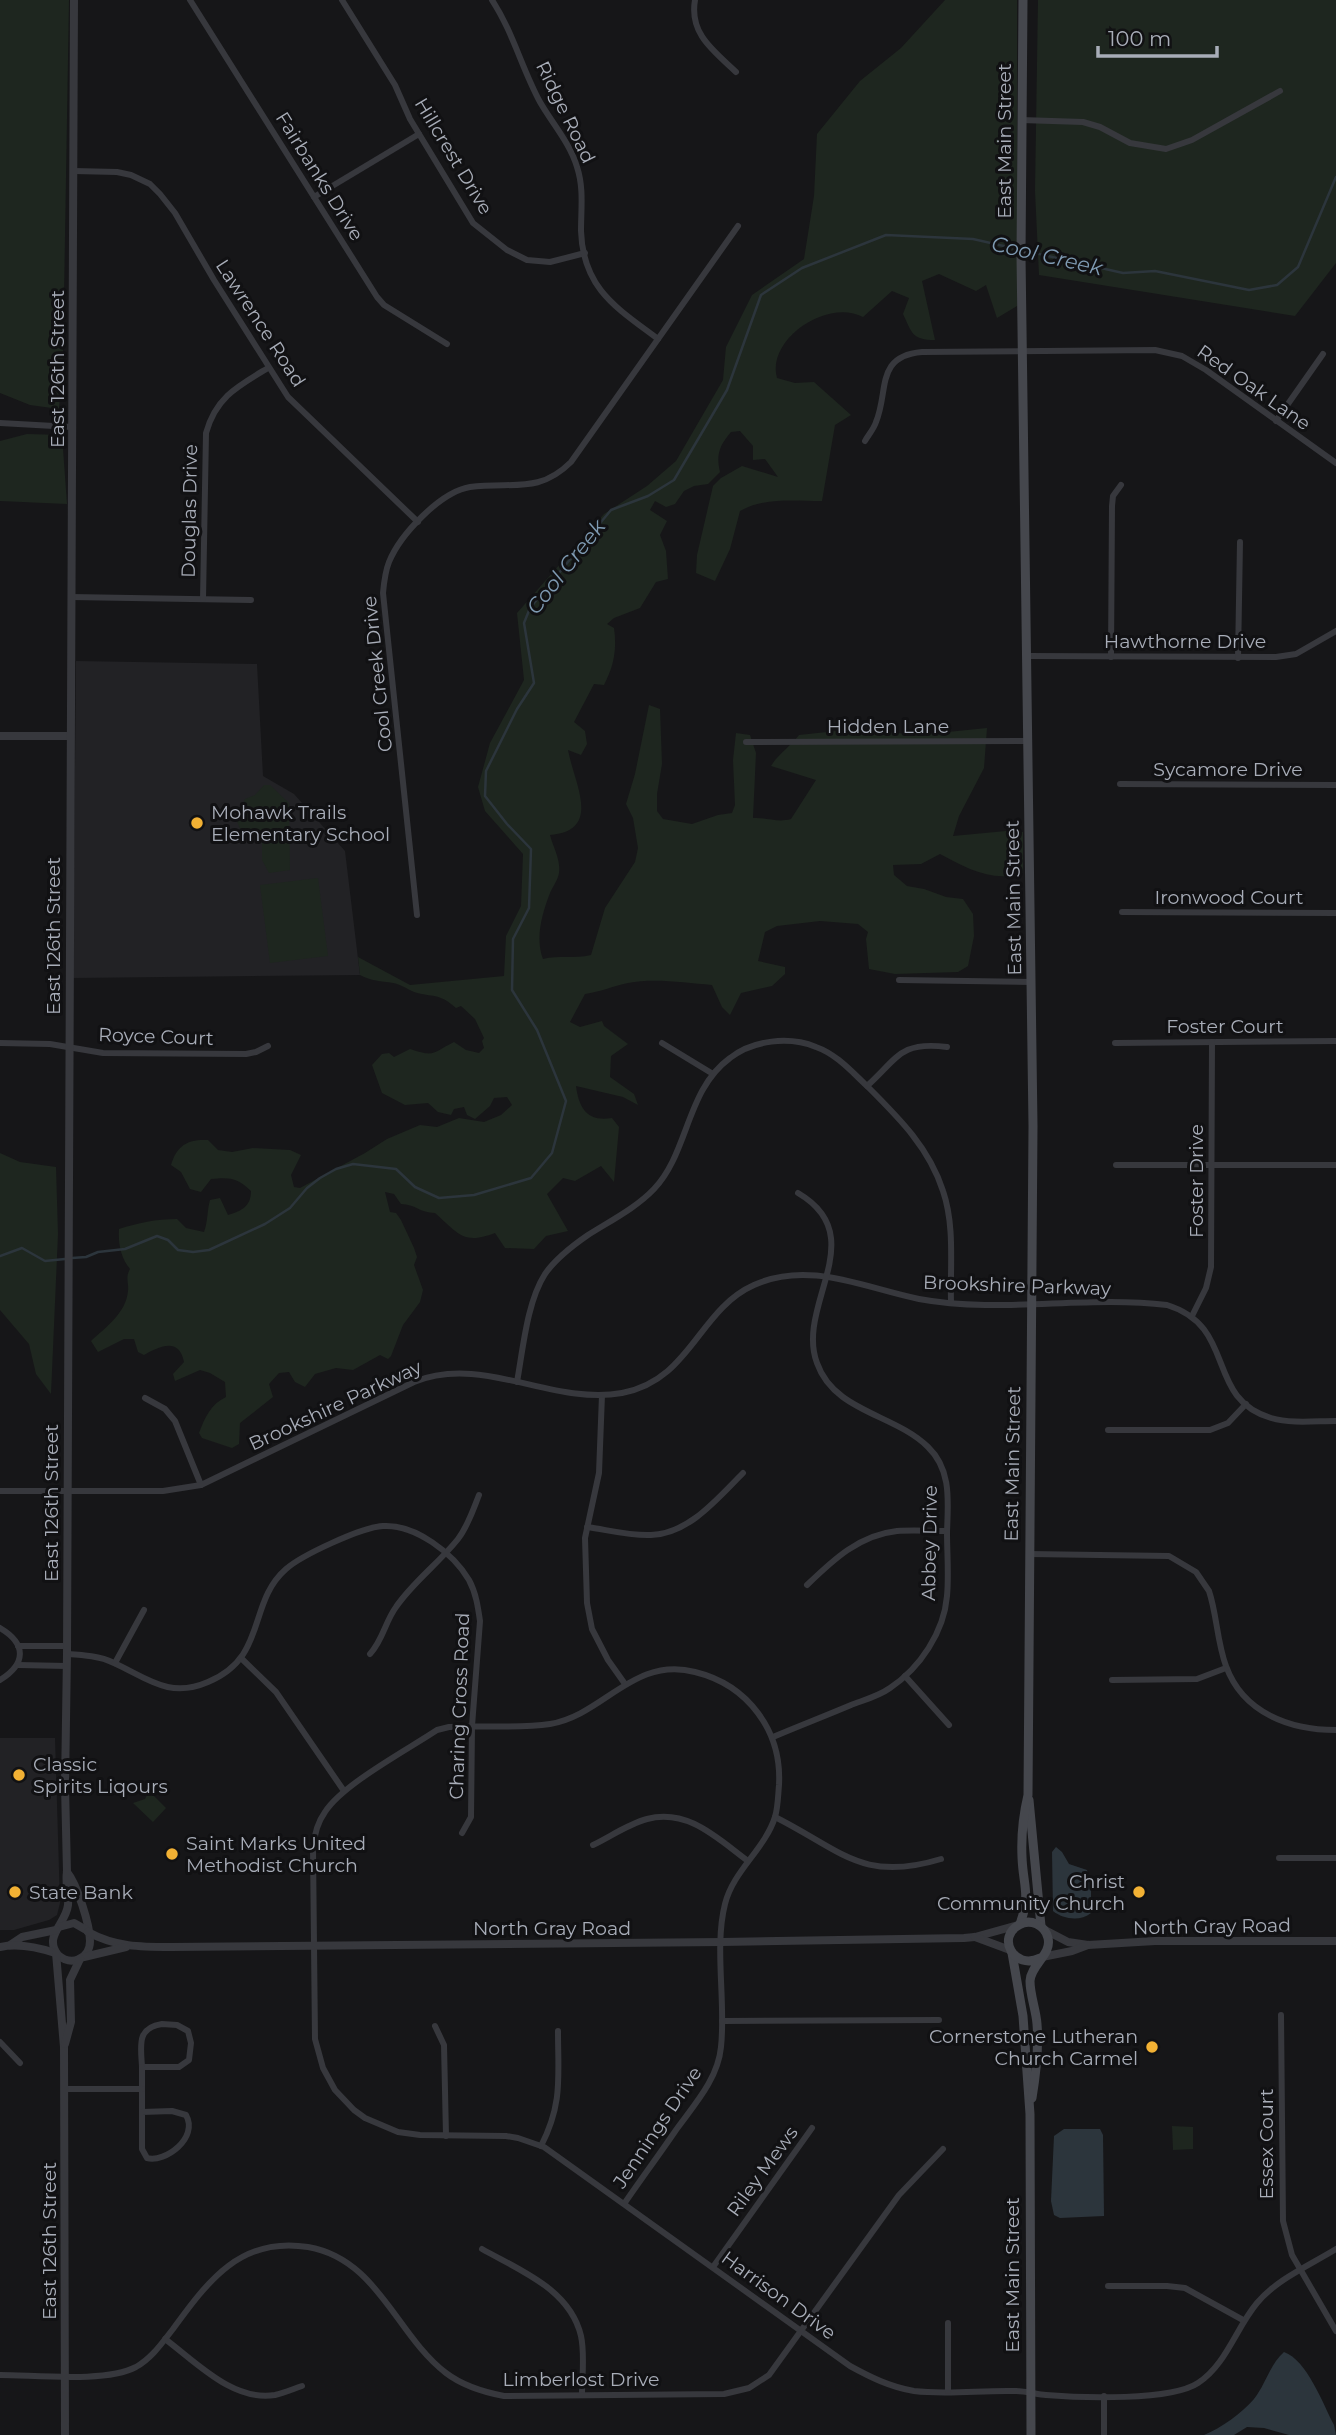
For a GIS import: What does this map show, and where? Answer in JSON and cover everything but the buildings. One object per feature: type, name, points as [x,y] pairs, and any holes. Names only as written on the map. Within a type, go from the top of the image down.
[{"type":"main road","name":"East Main Street","points":[[1019,1924],[1027,1904],[1022,1833],[1028,1795],[1032,982],[1021,249],[1023,0]]},
{"type":"main road","name":"East Main Street","points":[[1028,1795],[1035,1876],[1043,1928]]},
{"type":"main road","points":[[1031,1922],[1043,1928],[1049,1944],[1041,1957],[1028,1962],[1022,1961],[1011,1951],[1010,1936],[1019,1924],[1031,1922]]},
{"type":"main road","name":"East Main Street","points":[[1011,1951],[1025,2029],[1030,2114],[1031,2435]]},
{"type":"main road","name":"East Main Street","points":[[1030,2114],[1038,2044],[1030,1979],[1041,1957]]},
{"type":"street","name":"East 126th Street","points":[[57,1929],[67,1909],[65,1799],[74,0]]},
{"type":"street","name":"Fairbanks Drive","points":[[190,0],[384,306],[447,344]]},
{"type":"street","name":"Hillcrest Drive","points":[[342,0],[395,85],[419,134],[474,223],[507,250],[527,260],[550,262],[585,253]]},
{"type":"street","name":"Ridge Road","points":[[492,0],[503,17],[539,100],[576,163],[581,178],[582,236],[590,272],[603,296],[625,316],[658,339]]},
{"type":"street","points":[[695,0],[693,15],[703,40],[736,72]]},
{"type":"street","points":[[1021,120],[1083,122],[1100,127],[1130,143],[1166,149],[1192,140],[1280,91]]},
{"type":"street","points":[[314,197],[419,134]]},
{"type":"street","name":"Lawrence Road","points":[[74,171],[131,175],[150,184],[160,194],[175,213],[288,397],[418,522]]},
{"type":"street","name":"Cool Creek Drive","points":[[417,915],[383,593],[387,565],[394,550],[418,522],[449,495],[468,487],[519,487],[539,484],[559,474],[571,462],[738,226]]},
{"type":"street","name":"Red Oak Lane","points":[[865,441],[876,422],[888,372],[898,359],[906,355],[922,352],[1022,350],[1155,351],[1182,356],[1336,463]]},
{"type":"street","points":[[1276,421],[1323,354]]},
{"type":"street","name":"Douglas Drive","points":[[203,599],[206,433],[209,419],[221,401],[241,384],[268,368]]},
{"type":"street","points":[[0,423],[72,427]]},
{"type":"street","points":[[1111,657],[1112,506],[1113,496],[1121,485]]},
{"type":"street","points":[[1238,658],[1240,542]]},
{"type":"street","points":[[71,597],[251,600]]},
{"type":"street","name":"Hawthorne Drive","points":[[1027,656],[1238,658],[1296,654],[1336,631]]},
{"type":"street","points":[[0,736],[70,736]]},
{"type":"street","name":"Hidden Lane","points":[[746,742],[1029,741]]},
{"type":"street","name":"Sycamore Drive","points":[[1120,784],[1336,785]]},
{"type":"street","name":"Ironwood Court","points":[[1122,912],[1336,913]]},
{"type":"street","points":[[900,980],[1032,982]]},
{"type":"street","points":[[517,1381],[535,1295],[545,1274],[561,1255],[647,1195],[661,1180],[713,1074],[735,1054],[752,1046],[777,1040],[816,1046],[830,1054],[906,1125],[925,1150],[944,1193],[950,1226],[951,1302]]},
{"type":"street","name":"Foster Court","points":[[1115,1042],[1336,1041]]},
{"type":"street","name":"Foster Drive","points":[[1192,1316],[1206,1288],[1211,1267],[1212,1042]]},
{"type":"street","name":"Royce Court","points":[[0,1043],[69,1046],[103,1053],[246,1054],[268,1046]]},
{"type":"street","points":[[662,1043],[713,1074]]},
{"type":"street","points":[[867,1086],[909,1049],[926,1044],[947,1047]]},
{"type":"street","points":[[1116,1165],[1336,1165]]},
{"type":"street","name":"Abbey Drive","points":[[773,1737],[888,1689],[905,1676],[928,1650],[941,1622],[947,1597],[947,1482],[934,1453],[918,1437],[843,1398],[828,1384],[814,1357],[813,1341],[831,1249],[829,1228],[820,1210],[798,1193]]},
{"type":"street","name":"Brookshire Parkway","points":[[0,1491],[176,1491],[201,1485],[425,1377],[468,1373],[602,1395],[636,1390],[657,1380],[676,1366],[722,1307],[746,1289],[794,1273],[827,1276],[910,1297],[951,1302],[1156,1303],[1178,1308],[1192,1316]]},
{"type":"street","points":[[1192,1316],[1209,1334],[1228,1384],[1246,1404],[1269,1417],[1283,1420],[1336,1421]]},
{"type":"street","points":[[602,1395],[599,1473],[584,1555],[587,1603],[593,1629],[608,1660],[625,1684]]},
{"type":"street","points":[[145,1398],[164,1409],[174,1421],[201,1485]]},
{"type":"street","points":[[1108,1430],[1210,1430],[1228,1423],[1246,1404]]},
{"type":"street","points":[[587,1527],[636,1535],[669,1532],[691,1521],[743,1473]]},
{"type":"street","points":[[370,1654],[383,1636],[394,1610],[446,1554],[468,1523],[479,1495]]},
{"type":"street","name":"Charing Cross Road","points":[[18,1646],[67,1650],[101,1658],[116,1663],[160,1687],[185,1688],[209,1682],[230,1670],[241,1658],[251,1643],[270,1587],[286,1569],[360,1531],[382,1526],[401,1527],[415,1532],[446,1554],[468,1578],[478,1604],[480,1621],[472,1726],[471,1817],[461,1833]]},
{"type":"street","points":[[807,1585],[838,1555],[877,1535],[911,1530],[947,1531]]},
{"type":"street","points":[[1029,1554],[1148,1554],[1168,1556],[1188,1566],[1204,1581],[1209,1591],[1226,1668],[1245,1697],[1270,1717],[1287,1724],[1311,1730],[1336,1730]]},
{"type":"street","points":[[116,1663],[144,1610]]},
{"type":"street","points":[[0,1628],[18,1646],[21,1655],[15,1669],[0,1680]]},
{"type":"street","points":[[241,1658],[276,1692],[344,1791],[437,1730],[449,1727],[549,1724],[576,1715],[636,1678],[665,1670],[691,1670],[718,1680],[748,1702],[773,1737],[779,1770],[775,1817],[865,1865],[903,1868],[942,1859]]},
{"type":"street","points":[[18,1665],[67,1666]]},
{"type":"street","points":[[1112,1680],[1198,1679],[1226,1668]]},
{"type":"street","points":[[905,1676],[949,1724]]},
{"type":"street","name":"Harrison Drive","points":[[344,1791],[326,1811],[314,1837],[315,2039],[323,2068],[335,2090],[354,2110],[378,2125],[409,2135],[506,2136],[541,2146],[850,2366],[872,2378],[897,2388],[916,2391],[1015,2391],[1104,2396],[1172,2393],[1188,2389],[1213,2371],[1243,2320],[1259,2300],[1336,2249]]},
{"type":"street","name":"Jennings Drive","points":[[624,2204],[713,2077],[721,2048],[722,1942],[726,1899],[748,1861],[766,1837],[775,1817]]},
{"type":"street","points":[[593,1845],[646,1819],[676,1818],[698,1825],[748,1861]]},
{"type":"street","points":[[1279,1858],[1336,1858]]},
{"type":"street","name":"East 126th Street","points":[[67,1872],[75,1882],[88,1931]]},
{"type":"street","points":[[0,1947],[36,1947],[56,1953],[67,1961],[82,1957],[90,1945],[88,1931],[74,1923],[66,1923],[57,1929],[22,1937],[10,1945]]},
{"type":"street","name":"North Gray Road","points":[[82,1957],[128,1947],[975,1937],[1019,1924]]},
{"type":"street","name":"North Gray Road","points":[[1043,1928],[1062,1940],[1088,1945],[1169,1941],[1336,1941]]},
{"type":"street","points":[[56,1953],[52,1939],[57,1929]]},
{"type":"street","name":"North Gray Road","points":[[88,1931],[106,1941],[128,1947]]},
{"type":"street","name":"North Gray Road","points":[[975,1937],[1011,1951]]},
{"type":"street","name":"North Gray Road","points":[[1041,1957],[1088,1945]]},
{"type":"street","name":"East 126th Street","points":[[56,1953],[64,2047],[65,2435]]},
{"type":"street","name":"East 126th Street","points":[[64,2047],[71,2022],[70,1980],[82,1957]]},
{"type":"street","name":"Essex Court","points":[[1281,2015],[1283,2221],[1287,2241],[1336,2331]]},
{"type":"street","points":[[722,2021],[939,2020]]},
{"type":"street","points":[[142,2067],[179,2067],[187,2063],[191,2053],[188,2031],[177,2025],[162,2024],[148,2028],[141,2041],[142,2148],[147,2158],[157,2159],[187,2138],[190,2126],[186,2115],[172,2111],[142,2112]]},
{"type":"street","points":[[435,2026],[444,2045],[446,2136]]},
{"type":"street","points":[[541,2146],[557,2105],[558,2031]]},
{"type":"street","points":[[0,2042],[20,2063]]},
{"type":"street","points":[[64,2089],[142,2089]]},
{"type":"street","name":"Riley Mews","points":[[713,2267],[812,2128]]},
{"type":"street","name":"Limberlost Drive","points":[[0,2375],[105,2375],[133,2369],[154,2354],[203,2288],[230,2262],[271,2247],[309,2248],[343,2261],[366,2278],[387,2301],[422,2350],[441,2370],[459,2382],[480,2390],[504,2396],[701,2395],[738,2392],[769,2375],[899,2195],[943,2149]]},
{"type":"street","points":[[482,2249],[534,2278],[565,2304],[575,2319],[581,2337],[582,2395]]},
{"type":"street","points":[[1108,2286],[1185,2288],[1243,2320]]},
{"type":"street","points":[[948,2323],[948,2391]]},
{"type":"street","points":[[166,2339],[224,2383],[242,2392],[275,2395],[302,2386]]},
{"type":"street","points":[[1104,2396],[1104,2435]]},
{"type":"shaded area","points":[[0,0],[69,0],[63,354],[59,409],[30,405],[0,393]]},
{"type":"shaded area","points":[[945,0],[1017,0],[1017,306],[997,318],[986,285],[976,291],[939,274],[922,281],[935,340],[922,339],[914,334],[903,314],[909,298],[892,291],[863,317],[849,313],[833,313],[803,326],[790,337],[781,349],[776,363],[777,378],[795,383],[814,382],[851,415],[835,425],[822,501],[770,502],[740,511],[730,549],[715,581],[696,573],[697,555],[713,486],[742,466],[778,477],[765,459],[753,460],[753,446],[740,431],[731,432],[720,451],[720,472],[708,484],[684,491],[675,504],[666,507],[655,501],[650,510],[667,521],[660,535],[666,551],[668,579],[656,582],[640,608],[614,618],[607,624],[614,628],[615,643],[610,671],[604,685],[594,684],[574,722],[585,731],[587,744],[581,755],[568,750],[579,790],[581,815],[576,825],[566,832],[550,835],[558,858],[559,873],[542,918],[541,951],[543,959],[591,955],[605,908],[635,862],[638,848],[633,818],[626,804],[649,705],[660,709],[662,764],[657,811],[663,819],[692,824],[732,813],[735,805],[733,760],[736,733],[750,735],[756,753],[753,818],[781,820],[791,819],[816,780],[771,766],[799,735],[855,729],[918,735],[987,728],[984,768],[959,816],[953,836],[1023,832],[1023,873],[1012,876],[990,875],[970,869],[940,854],[921,864],[893,865],[894,875],[907,886],[963,899],[973,914],[974,936],[968,966],[958,972],[895,974],[869,969],[866,939],[868,932],[858,924],[820,921],[777,926],[765,932],[758,961],[785,967],[785,974],[772,986],[741,993],[730,1015],[722,1007],[712,985],[649,981],[622,984],[585,994],[570,1022],[580,1027],[602,1021],[604,1026],[628,1044],[611,1056],[610,1077],[634,1094],[638,1105],[623,1097],[576,1086],[586,1112],[597,1118],[612,1118],[619,1127],[614,1182],[601,1166],[575,1181],[563,1178],[547,1194],[568,1231],[546,1236],[534,1249],[505,1248],[495,1233],[475,1238],[462,1235],[435,1213],[401,1204],[394,1194],[385,1192],[390,1212],[396,1213],[401,1220],[414,1248],[417,1257],[414,1265],[423,1290],[420,1302],[403,1325],[391,1356],[388,1359],[380,1355],[353,1370],[336,1368],[315,1374],[305,1387],[295,1382],[289,1372],[279,1373],[269,1384],[273,1397],[240,1423],[239,1444],[232,1448],[202,1438],[199,1433],[206,1416],[216,1403],[226,1397],[225,1382],[200,1370],[175,1381],[173,1374],[184,1362],[182,1354],[173,1346],[162,1347],[144,1355],[138,1352],[134,1339],[124,1339],[98,1352],[91,1341],[114,1319],[126,1299],[130,1269],[121,1250],[119,1229],[147,1222],[177,1219],[186,1228],[204,1232],[210,1200],[220,1198],[228,1215],[247,1205],[251,1191],[233,1179],[211,1179],[201,1192],[190,1189],[181,1172],[171,1165],[176,1153],[189,1142],[208,1140],[218,1150],[232,1152],[253,1148],[290,1150],[301,1155],[291,1175],[294,1187],[300,1188],[387,1139],[420,1125],[437,1127],[459,1118],[484,1122],[501,1115],[512,1105],[507,1097],[494,1098],[490,1106],[475,1119],[467,1115],[464,1107],[454,1109],[451,1115],[438,1112],[428,1103],[405,1105],[382,1093],[372,1065],[382,1054],[389,1053],[394,1057],[410,1049],[430,1053],[454,1042],[466,1050],[479,1053],[484,1048],[484,1038],[475,1019],[461,1006],[456,1008],[440,997],[364,977],[360,975],[358,957],[410,985],[504,976],[506,936],[521,906],[523,854],[485,811],[478,787],[490,743],[524,680],[517,613],[604,514],[647,486],[676,461],[723,380],[726,347],[752,295],[804,259],[814,196],[817,134],[860,81],[901,48]]},
{"type":"shaded area","points":[[1038,0],[1336,0],[1336,263],[1295,316],[1039,275],[1035,191]]},
{"type":"shaded area","points":[[27,434],[62,435],[67,504],[0,501],[0,441]]},
{"type":"shaded area","name":"Mohawk Trails Elementary School","points":[[76,661],[257,664],[263,776],[294,794],[345,851],[360,975],[73,978]]},
{"type":"shaded area","points":[[264,785],[270,785],[289,803],[290,870],[269,873],[262,860],[262,834],[238,834],[240,829],[236,819],[245,799],[255,795]]},
{"type":"shaded area","points":[[318,878],[328,956],[270,963],[260,885]]},
{"type":"shaded area","points":[[0,1153],[20,1162],[56,1167],[58,1234],[51,1394],[36,1374],[29,1344],[0,1310]]},
{"type":"shaded area","points":[[0,1738],[55,1738],[60,1903],[57,1915],[49,1920],[14,1930],[0,1930]]},
{"type":"shaded area","points":[[147,1795],[153,1795],[166,1808],[153,1822],[133,1803],[145,1799]]},
{"type":"shaded area","points":[[1056,1847],[1069,1864],[1087,1870],[1091,1884],[1091,1913],[1087,1916],[1072,1918],[1053,1911],[1052,1852]]},
{"type":"shaded area","points":[[1172,2126],[1193,2127],[1193,2149],[1173,2150]]},
{"type":"shaded area","points":[[1064,2129],[1100,2129],[1103,2135],[1104,2216],[1060,2218],[1054,2215],[1051,2201],[1054,2136]]},
{"type":"shaded area","points":[[1284,2352],[1307,2373],[1334,2425],[1336,2435],[1289,2435],[1264,2428],[1247,2427],[1234,2435],[1204,2435],[1224,2424],[1249,2404]]},
{"type":"waterway","name":"Cool Creek","points":[[72,1258],[125,1249],[157,1236],[168,1240],[178,1250],[209,1250],[265,1224],[290,1208],[307,1188],[320,1178],[353,1164],[396,1169],[415,1187],[439,1198],[474,1195],[531,1178],[552,1153],[566,1101],[537,1030],[512,990],[513,939],[529,908],[531,849],[485,796],[486,771],[517,709],[534,683],[524,623],[530,608],[611,510],[648,496],[674,480],[727,390],[761,295],[802,268],[886,235],[973,239],[1123,273],[1155,271],[1249,290],[1277,285],[1298,267],[1336,177]]},
{"type":"waterway","name":"Cool Creek","points":[[0,1256],[22,1248],[45,1261],[65,1259]]},
{"type":"place","name":"Mohawk Trails Elementary School","points":[[197,823]]},
{"type":"place","name":"Classic Spirits Liqours","points":[[19,1775]]},
{"type":"place","name":"Saint Marks United Methodist Church","points":[[172,1854]]},
{"type":"place","name":"State Bank","points":[[15,1892]]},
{"type":"place","name":"Christ Community Church","points":[[1139,1892]]},
{"type":"place","name":"Cornerstone Lutheran Church Carmel","points":[[1152,2047]]}]
